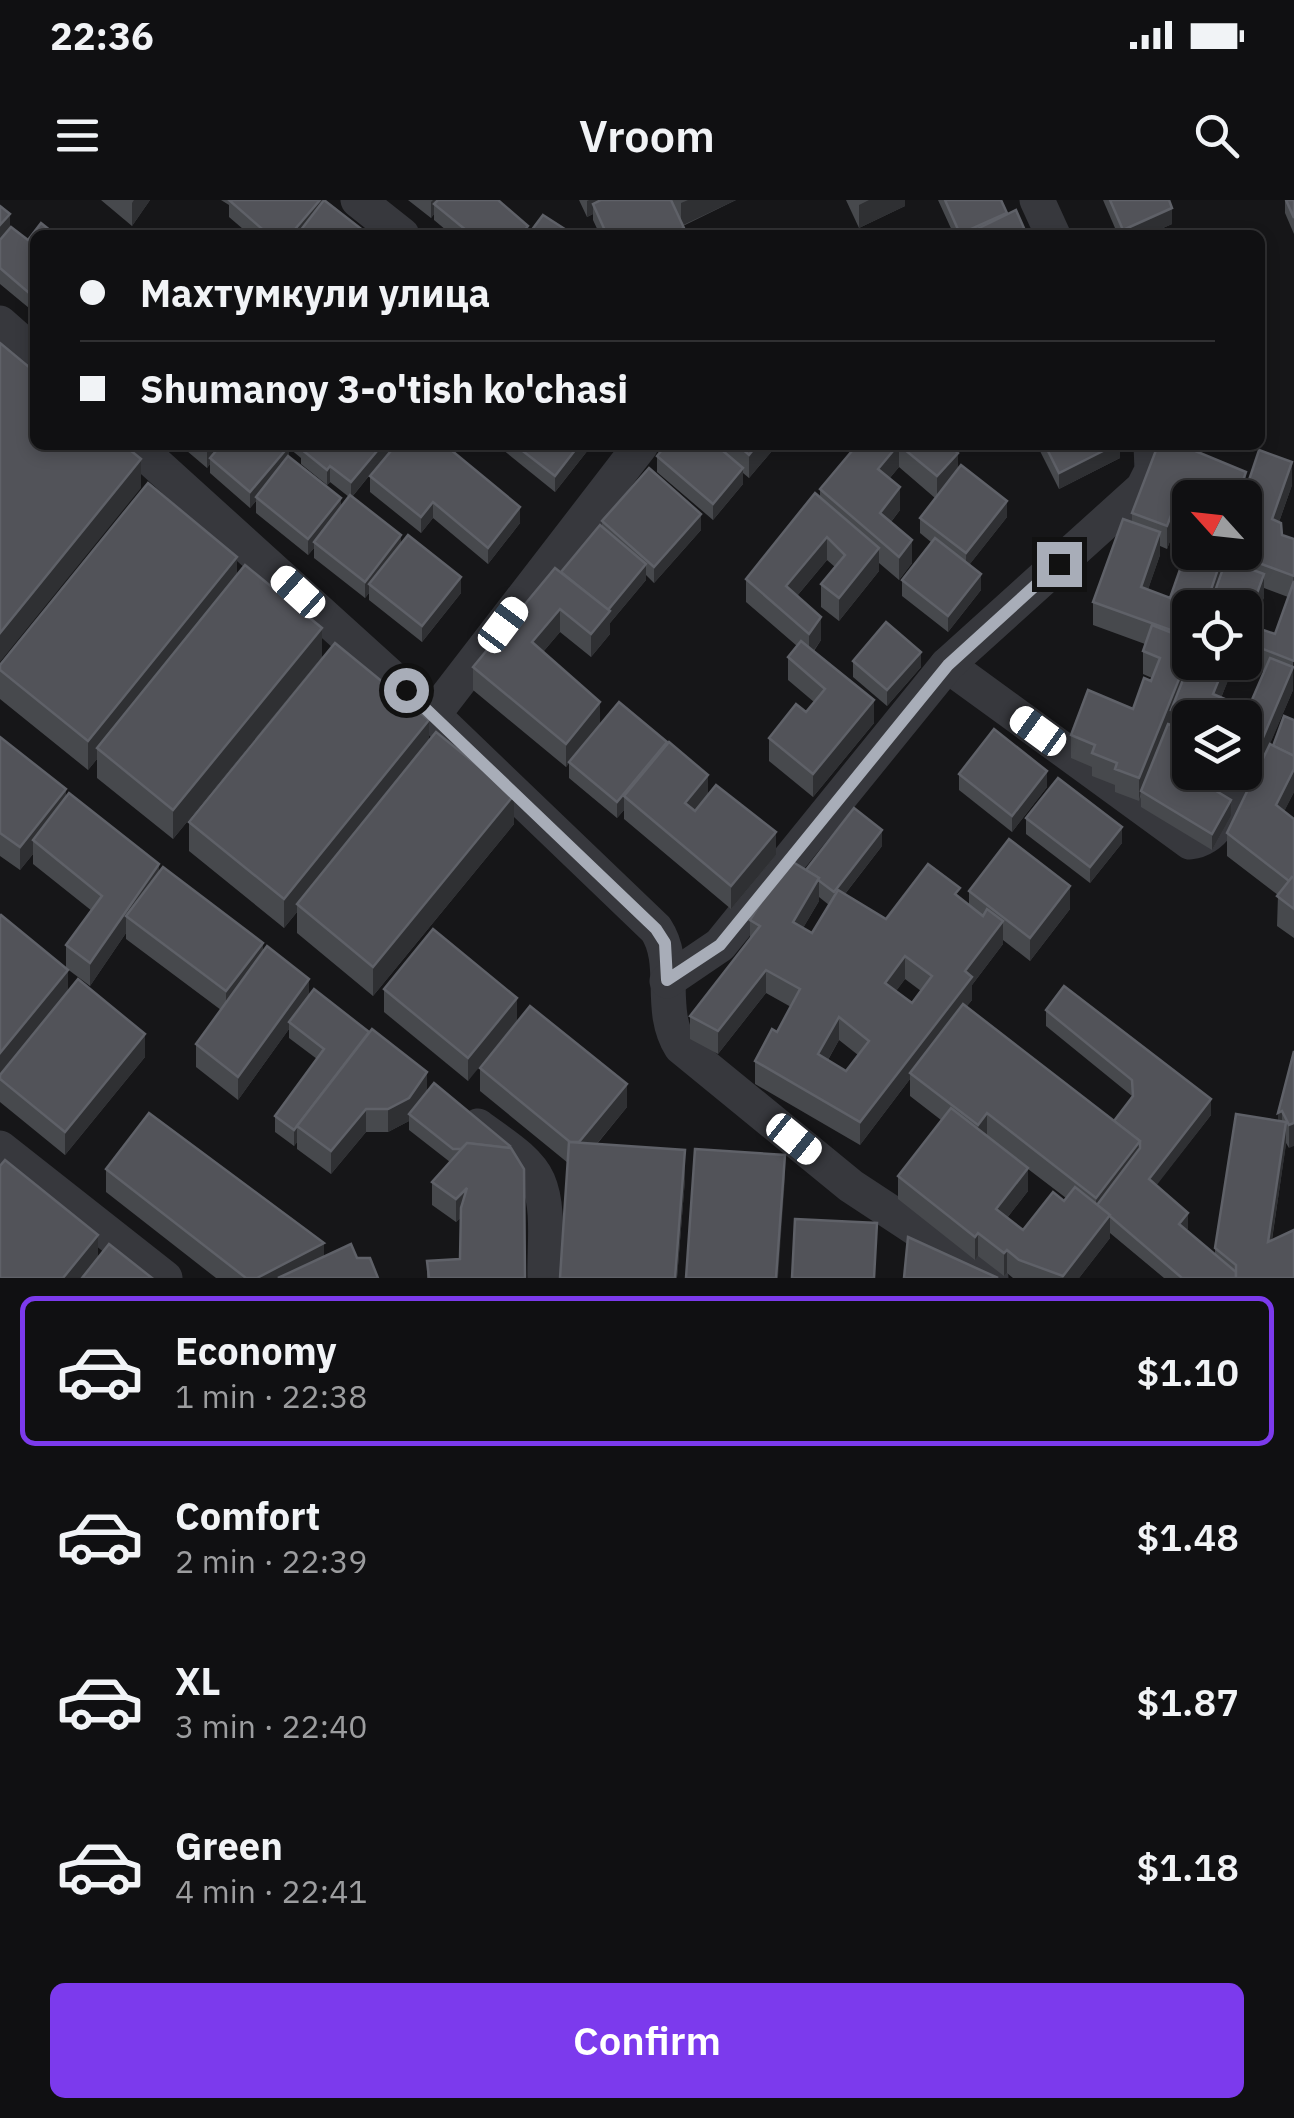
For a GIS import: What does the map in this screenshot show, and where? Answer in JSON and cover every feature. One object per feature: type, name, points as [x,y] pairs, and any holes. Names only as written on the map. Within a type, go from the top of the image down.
[{"type":"street","points":[[358,200],[396,230]]},
{"type":"street","points":[[1037,200],[1052,230]]},
{"type":"street","points":[[0,322],[30,349]]},
{"type":"street","points":[[141,450],[434,715],[656,929],[665,943],[670,1029],[681,1046],[851,1186],[991,1278]]},
{"type":"street","points":[[434,715],[638,450]]},
{"type":"street","points":[[667,980],[720,945],[948,665],[1142,488],[1152,470],[1151,450]]},
{"type":"street","points":[[948,665],[1190,842],[1205,840],[1217,828],[1234,790]]},
{"type":"street","points":[[446,1100],[523,1162],[538,1180],[543,1207],[545,1278]]},
{"type":"street","points":[[0,1148],[165,1278]]},
{"type":"building","points":[[229,200],[320,200],[294,230],[263,230]]},
{"type":"building","points":[[324,200],[363,230],[301,230]]},
{"type":"building","points":[[438,200],[498,200],[528,226],[525,230],[466,230],[434,204]]},
{"type":"building","points":[[601,200],[671,200],[684,228],[605,230],[593,204]]},
{"type":"building","points":[[945,200],[1001,200],[1007,213],[969,230],[958,230]]},
{"type":"building","points":[[1110,200],[1169,200],[1172,208],[1123,230]]},
{"type":"building","points":[[1286,200],[1294,200],[1294,218]]},
{"type":"building","points":[[0,206],[10,214],[0,225]]},
{"type":"building","points":[[1016,210],[1025,230],[975,230]]},
{"type":"building","points":[[543,215],[566,230],[532,230]]},
{"type":"building","points":[[11,227],[28,240],[30,237],[30,294],[0,268],[0,240]]},
{"type":"building","points":[[0,343],[30,368],[30,450],[130,450],[141,459],[0,633]]},
{"type":"building","points":[[217,450],[286,450],[250,492],[210,458]]},
{"type":"building","points":[[302,450],[378,450],[351,482],[330,466],[327,470]]},
{"type":"building","points":[[392,450],[451,450],[520,507],[488,548],[433,502],[421,517],[370,476]]},
{"type":"building","points":[[521,450],[575,450],[555,476]]},
{"type":"building","points":[[662,450],[722,450],[743,468],[713,504],[657,456]]},
{"type":"building","points":[[853,450],[894,450],[878,469],[900,487],[880,513],[912,540],[899,557],[820,489]]},
{"type":"building","points":[[905,450],[955,450],[958,453],[937,476]]},
{"type":"building","points":[[1048,450],[1105,450],[1059,473]]},
{"type":"building","points":[[1156,450],[1193,450],[1246,472],[1243,480],[1172,480],[1172,513],[1167,526],[1132,513]]},
{"type":"building","points":[[1259,450],[1292,462],[1272,519],[1281,523],[1282,535],[1294,539],[1294,576],[1262,564],[1262,480],[1249,480]]},
{"type":"building","points":[[288,456],[341,498],[308,539],[256,497]]},
{"type":"building","points":[[961,465],[1007,501],[966,553],[920,518]]},
{"type":"building","points":[[649,468],[701,514],[654,567],[602,521]]},
{"type":"building","points":[[148,483],[237,557],[88,741],[0,670],[0,665]]},
{"type":"building","points":[[815,493],[879,548],[839,598],[821,584],[845,555],[827,537],[786,586],[821,617],[809,634],[746,579]]},
{"type":"building","points":[[350,495],[401,535],[365,582],[314,542]]},
{"type":"building","points":[[1123,519],[1160,532],[1141,587],[1170,598],[1172,592],[1172,631],[1093,602]]},
{"type":"building","points":[[600,525],[646,564],[608,610],[561,572]]},
{"type":"building","points":[[408,535],[461,577],[422,626],[369,584]]},
{"type":"building","points":[[935,538],[981,574],[948,616],[902,580]]},
{"type":"building","points":[[245,565],[322,628],[173,810],[97,748]]},
{"type":"building","points":[[555,568],[610,611],[591,634],[560,609],[532,642],[600,702],[566,744],[473,667]]},
{"type":"building","points":[[1180,570],[1218,570],[1211,590],[1173,590]]},
{"type":"building","points":[[1222,570],[1264,574],[1258,590],[1215,590]]},
{"type":"building","points":[[1294,581],[1294,661],[1262,649],[1262,630],[1275,634]]},
{"type":"building","points":[[886,622],[921,652],[887,690],[853,661]]},
{"type":"building","points":[[1152,625],[1172,633],[1172,680],[1179,680],[1139,778],[1115,769],[1117,763],[1092,753],[1095,745],[1071,735],[1088,690],[1133,709],[1144,678],[1151,681],[1160,658],[1143,651]]},
{"type":"building","points":[[801,641],[874,700],[813,774],[769,738],[796,704],[806,712],[825,689],[788,657]]},
{"type":"building","points":[[335,643],[429,720],[284,899],[189,822]]},
{"type":"building","points":[[1270,658],[1293,667],[1262,740],[1262,700],[1252,700]]},
{"type":"building","points":[[1183,680],[1219,680],[1213,694],[1227,700],[1175,700]]},
{"type":"building","points":[[619,702],[667,742],[617,802],[569,762]]},
{"type":"building","points":[[1284,716],[1294,720],[1294,756],[1273,746]]},
{"type":"building","points":[[1168,724],[1172,725],[1172,790],[1215,790],[1231,800],[1212,834],[1141,791]]},
{"type":"building","points":[[994,729],[1047,771],[1012,816],[959,774]]},
{"type":"building","points":[[436,732],[514,795],[373,967],[297,904]]},
{"type":"building","points":[[0,737],[66,789],[20,847],[0,833]]},
{"type":"building","points":[[669,742],[708,775],[685,803],[695,811],[716,785],[776,832],[731,886],[624,796]]},
{"type":"building","points":[[1270,744],[1294,756],[1294,769],[1276,805],[1294,819],[1294,878],[1289,881],[1227,833],[1248,790],[1262,790],[1262,761]]},
{"type":"building","points":[[1058,778],[1122,827],[1090,867],[1026,818]]},
{"type":"building","points":[[69,793],[159,864],[90,963],[66,945],[102,896],[33,840]]},
{"type":"building","points":[[854,808],[882,830],[834,892],[806,870]]},
{"type":"building","points":[[1009,839],[1070,886],[1030,938],[969,891]]},
{"type":"building","points":[[788,859],[819,878],[793,922],[812,933],[838,890],[886,919],[928,864],[960,888],[955,894],[983,916],[987,909],[1003,921],[965,971],[972,977],[860,1122],[755,1061],[772,1029],[777,1032],[800,989],[766,970],[718,1031],[690,1016],[760,926],[750,920]],"holes":[[[905,956],[932,976],[912,1003],[885,983]],[[839,1017],[869,1041],[846,1071],[818,1054]]]},
{"type":"building","points":[[163,867],[263,943],[226,991],[126,916]]},
{"type":"building","points":[[1294,878],[1294,909],[1277,896]]},
{"type":"building","points":[[0,916],[68,970],[0,1053]]},
{"type":"building","points":[[433,929],[517,998],[468,1058],[384,989]]},
{"type":"building","points":[[267,946],[309,979],[238,1077],[196,1044]]},
{"type":"building","points":[[78,979],[145,1034],[65,1132],[0,1079],[0,1075]]},
{"type":"building","points":[[1064,986],[1211,1099],[1149,1179],[1188,1213],[1179,1224],[1236,1272],[1236,1278],[1182,1278],[1097,1205],[1140,1148],[1140,1141],[1114,1121],[1133,1096],[1132,1080],[1046,1010]]},
{"type":"building","points":[[314,989],[369,1032],[294,1130],[275,1116],[324,1049],[289,1022]]},
{"type":"building","points":[[963,1004],[1140,1141],[1096,1198],[987,1113],[978,1125],[910,1073]]},
{"type":"building","points":[[530,1006],[627,1084],[579,1142],[570,1142],[480,1068]]},
{"type":"building","points":[[372,1029],[427,1072],[409,1098],[388,1109],[366,1109],[331,1151],[297,1126]]},
{"type":"building","points":[[1294,1051],[1294,1123],[1289,1125],[1282,1111],[1278,1113]]},
{"type":"building","points":[[434,1083],[510,1146],[467,1143],[461,1149],[453,1149],[409,1114]]},
{"type":"building","points":[[951,1108],[1028,1168],[996,1209],[1023,1230],[1053,1192],[1064,1201],[1075,1187],[1110,1215],[1063,1276],[1019,1260],[1007,1250],[1004,1253],[978,1233],[975,1237],[898,1176]]},
{"type":"building","points":[[149,1113],[324,1243],[257,1278],[246,1278],[106,1169]]},
{"type":"building","points":[[1236,1114],[1286,1122],[1268,1242],[1294,1230],[1294,1278],[1236,1278],[1236,1265],[1215,1248]]},
{"type":"building","points":[[569,1142],[685,1150],[675,1278],[560,1278]]},
{"type":"building","points":[[467,1143],[511,1148],[524,1169],[525,1278],[429,1278],[427,1261],[460,1259],[461,1208],[467,1188],[456,1199],[432,1182]]},
{"type":"building","points":[[695,1149],[785,1155],[776,1278],[686,1278]]},
{"type":"building","points":[[5,1160],[98,1235],[63,1278],[0,1278],[0,1166]]},
{"type":"building","points":[[795,1219],[877,1223],[874,1278],[792,1278]]},
{"type":"building","points":[[908,1237],[998,1278],[904,1278]]},
{"type":"building","points":[[109,1244],[152,1278],[82,1278]]},
{"type":"building","points":[[351,1244],[357,1258],[370,1258],[378,1278],[278,1278]]},
{"type":"route","points":[[406,690],[656,929],[665,943],[667,980],[720,945],[948,665],[1059,564]]}]
